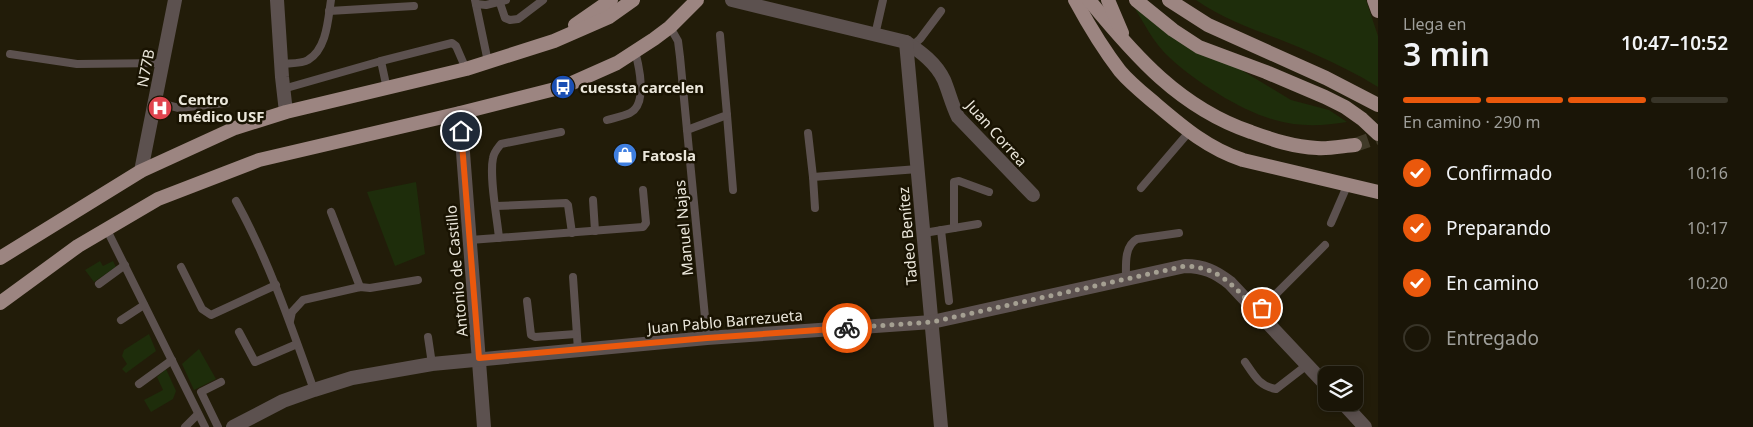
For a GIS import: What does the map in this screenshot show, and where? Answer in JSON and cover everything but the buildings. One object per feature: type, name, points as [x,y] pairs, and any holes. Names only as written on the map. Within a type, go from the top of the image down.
[{"type":"main road","points":[[554,41],[612,0]]},
{"type":"main road","points":[[0,258],[141,171],[235,128],[286,112],[466,69],[554,41],[609,17],[633,0]]},
{"type":"main road","points":[[0,302],[78,246],[158,199],[259,160],[563,87],[617,63],[635,52],[670,27],[697,0]]},
{"type":"main road","points":[[1075,0],[1121,72],[1137,89],[1189,132],[1235,158],[1378,192]]},
{"type":"main road","points":[[1089,0],[1130,49],[1162,80],[1214,118],[1279,142],[1319,148],[1355,145]]},
{"type":"main road","points":[[1108,0],[1130,49]]},
{"type":"main road","points":[[1136,0],[1173,30],[1199,47],[1325,97],[1345,107],[1378,134]]},
{"type":"main road","points":[[1169,0],[1208,24],[1326,78],[1378,105]]},
{"type":"main road","points":[[1374,0],[1378,11]]},
{"type":"street","name":"N77B","points":[[141,171],[174,0]]},
{"type":"street","points":[[277,0],[286,112]]},
{"type":"street","name":"Juan Correa","points":[[732,0],[909,44],[922,52],[934,64],[944,80],[951,104],[958,117],[1033,195]]},
{"type":"street","name":"Tadeo Benítez","points":[[909,44],[941,427]]},
{"type":"street","name":"Antonio de Castillo","points":[[460,113],[484,427]]},
{"type":"street","name":"Juan Pablo Barrezueta","points":[[233,427],[283,401],[314,390],[352,378],[432,364],[479,358],[707,338],[932,322],[1185,266],[1204,267],[1230,284],[1318,377]]},
{"type":"street","points":[[1351,411],[1366,427]]},
{"type":"lane","points":[[281,64],[307,61],[318,50],[325,34],[331,0]]},
{"type":"lane","points":[[488,62],[476,2],[502,1],[505,18],[510,20],[518,19],[543,0]]},
{"type":"lane","points":[[875,35],[883,0]]},
{"type":"lane","points":[[329,11],[414,6]]},
{"type":"lane","points":[[909,44],[920,39],[941,11]]},
{"type":"lane","name":"Manuel Najas","points":[[670,27],[678,41],[679,49],[707,338]]},
{"type":"lane","points":[[720,35],[733,190]]},
{"type":"lane","points":[[283,89],[452,43],[456,46],[466,69]]},
{"type":"lane","points":[[607,120],[631,112],[636,108],[641,84],[640,68],[635,52]]},
{"type":"lane","points":[[10,54],[77,64],[163,63]]},
{"type":"lane","points":[[381,61],[387,89]]},
{"type":"lane","points":[[155,102],[179,108],[226,103]]},
{"type":"lane","points":[[687,130],[727,115]]},
{"type":"lane","points":[[499,238],[493,160],[495,152],[501,144],[561,132]]},
{"type":"lane","points":[[1141,188],[1189,132]]},
{"type":"lane","points":[[808,133],[815,208]]},
{"type":"lane","points":[[813,177],[918,169]]},
{"type":"lane","points":[[954,228],[954,182],[989,192]]},
{"type":"lane","points":[[1330,223],[1347,186]]},
{"type":"lane","points":[[470,240],[643,227],[646,223],[643,190]]},
{"type":"lane","points":[[593,200],[596,231]]},
{"type":"lane","points":[[236,201],[276,285],[314,390]]},
{"type":"lane","points":[[496,206],[566,202],[572,233]]},
{"type":"lane","points":[[332,212],[360,287]]},
{"type":"lane","points":[[924,234],[978,224]]},
{"type":"lane","points":[[107,230],[205,427]]},
{"type":"lane","points":[[942,230],[949,301]]},
{"type":"lane","points":[[1126,278],[1128,248],[1131,242],[1137,239],[1179,234]]},
{"type":"lane","points":[[1258,312],[1325,245]]},
{"type":"lane","points":[[100,284],[125,265]]},
{"type":"lane","points":[[181,267],[202,309],[211,315],[276,285]]},
{"type":"lane","points":[[573,277],[578,350]]},
{"type":"lane","points":[[290,323],[292,312],[303,300],[360,287],[370,288],[418,280]]},
{"type":"lane","points":[[527,301],[531,335],[535,337],[576,334]]},
{"type":"lane","points":[[121,320],[144,305]]},
{"type":"lane","points":[[240,332],[255,362],[296,344]]},
{"type":"lane","points":[[428,337],[432,364]]},
{"type":"lane","points":[[139,384],[172,360]]},
{"type":"lane","points":[[1245,362],[1258,382],[1267,388],[1276,389],[1307,365]]},
{"type":"lane","points":[[218,427],[201,392],[221,382]]},
{"type":"lane","points":[[185,427],[198,414]]},
{"type":"green space","points":[[1196,0],[1366,0],[1378,36],[1378,87],[1321,57],[1238,23]]},
{"type":"green space","points":[[1131,2],[1291,100],[1329,110],[1347,122],[1320,125],[1293,124],[1262,116],[1234,103],[1193,77],[1164,52],[1153,39]]},
{"type":"green space","points":[[416,182],[425,254],[395,266],[367,192]]},
{"type":"green space","points":[[100,261],[103,266],[113,261],[116,267],[94,282],[85,270]]},
{"type":"green space","points":[[149,334],[156,351],[126,373],[122,369],[127,364],[122,356],[124,350]]},
{"type":"green space","points":[[199,349],[216,379],[194,390],[182,364]]},
{"type":"green space","points":[[166,369],[176,391],[173,399],[151,412],[144,400],[163,390],[157,377]]},
{"type":"tunnel","points":[[1355,145],[1378,137]]},
{"type":"way so far","points":[[847,328],[932,322],[1185,266],[1204,267],[1212,271],[1226,280],[1258,312],[1262,308]]},
{"type":"place","name":"cuessta carcelen","points":[[563,87]]},
{"type":"place","name":"Centro médico USF","points":[[160,108]]},
{"type":"place","name":"Fatosla","points":[[625,155]]},
{"type":"route","points":[[461,131],[479,358],[847,328]]}]
